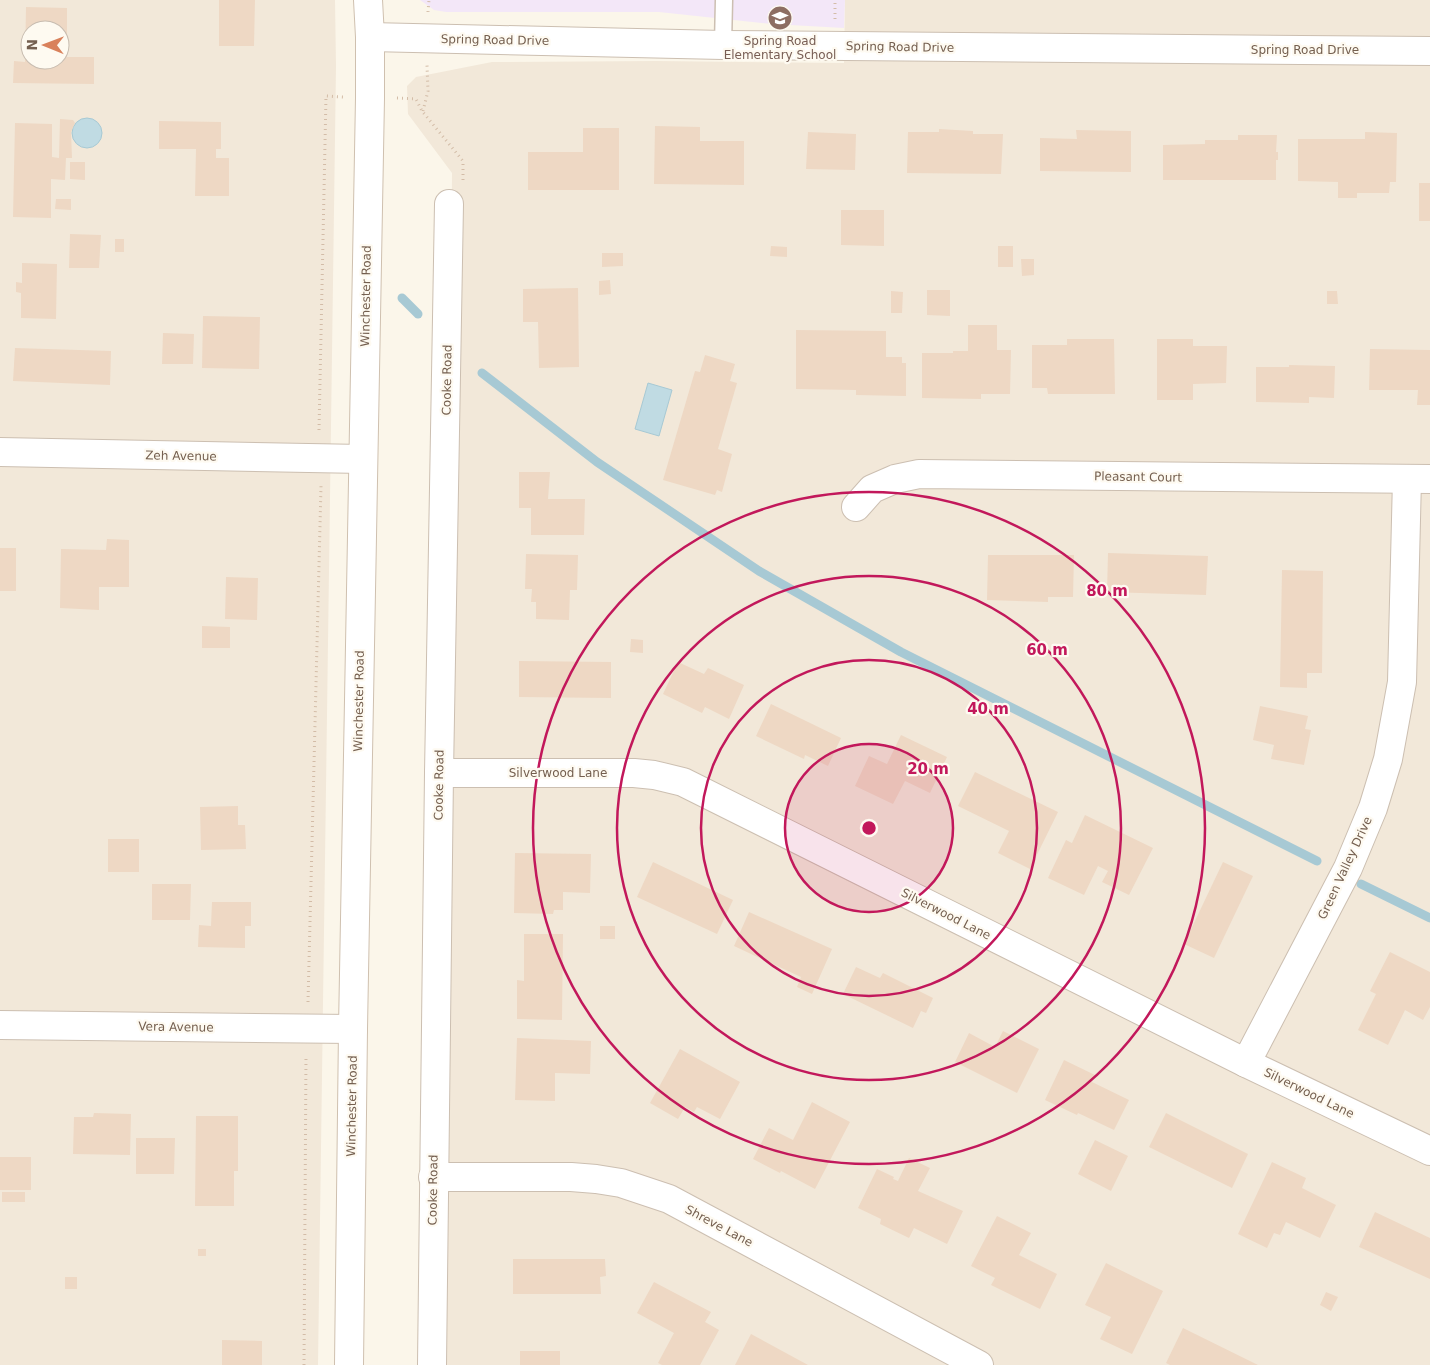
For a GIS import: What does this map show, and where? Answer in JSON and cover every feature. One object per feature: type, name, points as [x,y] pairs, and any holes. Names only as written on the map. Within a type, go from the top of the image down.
[{"type":"street","name":"Winchester Road","points":[[348,1365],[370,98],[368,0]]},
{"type":"street","name":"Winchester Road","points":[[370,38],[374,0]]},
{"type":"street","name":"Spring Road Drive","points":[[370,38],[723,45],[1430,51]]},
{"type":"street","name":"Cooke Road","points":[[432,1365],[433,1177],[449,204]]},
{"type":"street","name":"Zeh Avenue","points":[[0,452],[363,459]]},
{"type":"street","name":"Pleasant Court","points":[[856,507],[872,489],[895,479],[919,474],[1418,479]]},
{"type":"street","name":"Green Valley Drive","points":[[1246,1063],[1348,868],[1373,808],[1388,759],[1402,682],[1418,479]]},
{"type":"street","name":"Silverwood Lane","points":[[439,773],[634,773],[654,775],[683,782],[1246,1063],[1430,1151]]},
{"type":"street","name":"Vera Avenue","points":[[0,1025],[353,1029]]},
{"type":"street","name":"Shreve Lane","points":[[433,1177],[571,1177],[621,1183],[645,1190],[669,1199],[979,1365]]},
{"type":"lane","points":[[723,45],[724,0]]},
{"type":"path","points":[[428,5],[429,0]]},
{"type":"path","points":[[835,0],[835,27]]},
{"type":"path","points":[[422,111],[428,91],[427,74]]},
{"type":"path","points":[[304,1365],[307,1028],[319,600],[321,482],[318,458],[326,96],[416,99],[422,111],[463,161],[462,193],[449,204]]},
{"type":"shaded area","points":[[0,0],[335,0],[336,66],[318,1365],[0,1365]]},
{"type":"shaded area","name":"Spring Road Elementary School","points":[[420,0],[845,0],[844,28],[772,24],[659,12],[446,12],[434,10]]},
{"type":"shaded area","points":[[845,0],[1430,0],[1430,1365],[443,1365],[452,173],[408,114],[407,86],[416,77],[492,62],[844,63]]},
{"type":"water","points":[[87,118],[98,122],[102,133],[98,144],[87,148],[76,144],[72,133],[76,122]]},
{"type":"water","points":[[648,383],[672,390],[659,436],[635,429]]},
{"type":"building","points":[[219,0],[255,0],[254,46],[219,46]]},
{"type":"building","points":[[26,7],[67,8],[67,20],[26,20]]},
{"type":"building","points":[[70,57],[94,57],[94,84],[13,83],[14,61],[20,62],[20,70],[70,70]]},
{"type":"building","points":[[60,119],[73,120],[75,123],[71,132],[72,158],[66,158],[65,180],[51,179],[51,218],[13,217],[15,123],[52,124],[52,157],[59,158]]},
{"type":"building","points":[[159,121],[221,122],[221,149],[216,149],[216,158],[229,158],[229,196],[195,196],[196,149],[159,149]]},
{"type":"building","points":[[655,126],[700,127],[700,141],[744,141],[744,185],[654,184]]},
{"type":"building","points":[[583,128],[619,128],[619,190],[528,190],[528,152],[583,152]]},
{"type":"building","points":[[939,129],[973,131],[973,134],[1003,134],[1001,174],[907,173],[908,132],[939,132]]},
{"type":"building","points":[[1076,130],[1131,131],[1131,172],[1040,171],[1040,138],[1077,139]]},
{"type":"building","points":[[808,132],[856,134],[855,170],[806,169]]},
{"type":"building","points":[[1365,132],[1397,133],[1396,182],[1390,182],[1389,193],[1357,193],[1357,198],[1338,198],[1338,182],[1298,181],[1298,139],[1365,139]]},
{"type":"building","points":[[1238,135],[1277,135],[1276,152],[1278,152],[1278,160],[1276,160],[1276,180],[1163,180],[1163,145],[1205,144],[1205,140],[1238,140]]},
{"type":"building","points":[[70,162],[85,162],[85,180],[70,179]]},
{"type":"building","points":[[1419,183],[1430,183],[1430,221],[1419,221]]},
{"type":"building","points":[[56,199],[71,199],[71,210],[55,209]]},
{"type":"building","points":[[841,210],[884,210],[884,246],[841,245]]},
{"type":"building","points":[[70,234],[101,235],[99,268],[69,268]]},
{"type":"building","points":[[115,239],[124,239],[124,252],[115,252]]},
{"type":"building","points":[[771,246],[787,247],[787,257],[770,256]]},
{"type":"building","points":[[998,246],[1013,246],[1013,267],[998,267]]},
{"type":"building","points":[[602,253],[623,253],[623,266],[602,267]]},
{"type":"building","points":[[1021,259],[1034,259],[1034,275],[1022,276]]},
{"type":"building","points":[[22,263],[57,264],[56,319],[21,318],[21,293],[16,292],[16,282],[22,283]]},
{"type":"building","points":[[610,280],[611,294],[599,295],[599,281]]},
{"type":"building","points":[[578,288],[579,367],[539,368],[538,322],[523,322],[523,289]]},
{"type":"building","points":[[927,290],[950,290],[950,316],[927,315]]},
{"type":"building","points":[[891,291],[903,292],[902,313],[891,313]]},
{"type":"building","points":[[1327,291],[1337,291],[1338,304],[1327,304]]},
{"type":"building","points":[[203,316],[260,317],[259,369],[202,368]]},
{"type":"building","points":[[968,325],[997,325],[997,350],[1011,350],[1010,394],[981,394],[981,399],[922,398],[922,353],[968,351]]},
{"type":"building","points":[[796,330],[886,331],[886,357],[902,357],[902,363],[906,363],[906,396],[856,395],[856,390],[796,389]]},
{"type":"building","points":[[163,333],[194,334],[193,364],[162,364]]},
{"type":"building","points":[[1067,339],[1114,339],[1115,394],[1048,394],[1047,388],[1032,388],[1032,345],[1067,345]]},
{"type":"building","points":[[1157,339],[1193,339],[1193,346],[1227,346],[1226,383],[1193,384],[1193,400],[1157,400]]},
{"type":"building","points":[[15,348],[111,351],[110,385],[13,381]]},
{"type":"building","points":[[1370,349],[1430,350],[1430,405],[1417,405],[1418,390],[1369,390]]},
{"type":"building","points":[[705,355],[735,364],[730,381],[737,383],[718,449],[732,454],[722,492],[717,490],[715,495],[663,480],[695,371],[700,372]]},
{"type":"building","points":[[1289,365],[1335,366],[1334,398],[1309,397],[1309,403],[1256,402],[1256,367],[1289,367]]},
{"type":"building","points":[[519,472],[550,472],[548,499],[585,499],[584,535],[531,535],[531,508],[519,508]]},
{"type":"building","points":[[107,539],[129,540],[129,587],[99,587],[99,610],[60,608],[61,549],[106,550]]},
{"type":"building","points":[[0,548],[16,548],[16,591],[0,591]]},
{"type":"building","points":[[1108,553],[1208,556],[1206,595],[1107,592]]},
{"type":"building","points":[[526,554],[578,555],[577,590],[570,590],[569,620],[536,619],[536,602],[531,602],[532,589],[525,589]]},
{"type":"building","points":[[988,555],[1074,555],[1073,597],[1048,597],[1048,602],[987,600]]},
{"type":"building","points":[[1282,570],[1323,571],[1322,673],[1307,673],[1307,688],[1280,687]]},
{"type":"building","points":[[226,577],[258,578],[257,620],[225,619]]},
{"type":"building","points":[[202,626],[230,627],[230,648],[202,648]]},
{"type":"building","points":[[631,639],[643,640],[643,653],[630,652]]},
{"type":"building","points":[[519,661],[611,662],[611,698],[519,697]]},
{"type":"building","points":[[678,662],[704,674],[708,668],[744,685],[729,719],[705,707],[702,713],[663,694]]},
{"type":"building","points":[[771,704],[841,738],[828,766],[805,755],[804,759],[756,736]]},
{"type":"building","points":[[1260,706],[1308,716],[1305,729],[1311,730],[1304,765],[1271,759],[1274,745],[1253,740]]},
{"type":"building","points":[[901,735],[947,757],[930,793],[905,781],[893,804],[855,786],[869,756],[887,764]]},
{"type":"building","points":[[975,772],[1058,812],[1030,869],[998,853],[1009,831],[958,806]]},
{"type":"building","points":[[238,806],[238,825],[245,825],[246,849],[201,850],[200,807]]},
{"type":"building","points":[[1085,815],[1153,848],[1129,895],[1102,882],[1108,871],[1098,866],[1084,895],[1048,878],[1066,840],[1072,843]]},
{"type":"building","points":[[108,839],[139,839],[139,872],[108,872]]},
{"type":"building","points":[[515,853],[591,854],[590,893],[563,892],[563,910],[554,910],[553,914],[514,913]]},
{"type":"building","points":[[653,862],[733,900],[717,934],[637,897]]},
{"type":"building","points":[[1223,862],[1253,876],[1214,958],[1184,944]]},
{"type":"building","points":[[152,884],[191,884],[190,920],[152,920]]},
{"type":"building","points":[[212,902],[251,902],[251,926],[245,926],[245,948],[198,947],[199,925],[211,926]]},
{"type":"building","points":[[749,912],[832,949],[812,994],[797,987],[801,977],[734,946]]},
{"type":"building","points":[[600,926],[615,926],[615,939],[600,939]]},
{"type":"building","points":[[524,934],[563,934],[562,1020],[517,1019],[517,980],[524,981]]},
{"type":"building","points":[[1390,952],[1430,972],[1430,1007],[1423,1020],[1405,1010],[1388,1045],[1358,1030],[1376,994],[1370,991]]},
{"type":"building","points":[[856,967],[880,978],[883,973],[933,998],[926,1013],[921,1011],[913,1028],[843,994]]},
{"type":"building","points":[[1003,1031],[1039,1049],[1017,1093],[955,1062],[969,1033],[995,1047]]},
{"type":"building","points":[[517,1038],[591,1041],[590,1074],[555,1073],[555,1101],[515,1100]]},
{"type":"building","points":[[680,1049],[740,1082],[720,1119],[697,1107],[694,1112],[685,1107],[678,1119],[650,1103]]},
{"type":"building","points":[[1064,1060],[1095,1075],[1092,1082],[1129,1100],[1114,1130],[1045,1100]]},
{"type":"building","points":[[812,1102],[850,1122],[815,1189],[753,1159],[769,1128],[793,1140]]},
{"type":"building","points":[[94,1113],[131,1114],[130,1155],[73,1154],[74,1117],[93,1117]]},
{"type":"building","points":[[1166,1113],[1248,1154],[1232,1188],[1149,1147]]},
{"type":"building","points":[[196,1116],[238,1116],[238,1171],[234,1171],[234,1206],[195,1206]]},
{"type":"building","points":[[136,1138],[175,1138],[174,1174],[136,1174]]},
{"type":"building","points":[[1095,1140],[1128,1156],[1111,1191],[1078,1174]]},
{"type":"building","points":[[0,1157],[31,1157],[31,1190],[0,1190]]},
{"type":"building","points":[[909,1158],[930,1168],[918,1191],[963,1211],[947,1244],[914,1228],[909,1238],[880,1224],[881,1219],[858,1208],[877,1169],[898,1181]]},
{"type":"building","points":[[1272,1162],[1306,1178],[1302,1188],[1336,1205],[1320,1238],[1286,1222],[1280,1235],[1274,1233],[1267,1248],[1238,1234]]},
{"type":"building","points":[[2,1192],[25,1192],[25,1202],[2,1202]]},
{"type":"building","points":[[1375,1212],[1430,1238],[1430,1279],[1359,1247]]},
{"type":"building","points":[[997,1216],[1031,1233],[1019,1255],[1057,1274],[1040,1309],[991,1285],[995,1278],[971,1266]]},
{"type":"building","points":[[198,1249],[206,1249],[206,1256],[198,1256]]},
{"type":"building","points":[[513,1259],[605,1259],[606,1276],[600,1277],[601,1294],[513,1294]]},
{"type":"building","points":[[1106,1263],[1163,1291],[1132,1354],[1100,1339],[1111,1317],[1085,1305]]},
{"type":"building","points":[[65,1277],[77,1277],[77,1289],[65,1289]]},
{"type":"building","points":[[654,1282],[711,1312],[705,1322],[719,1330],[700,1365],[662,1365],[658,1363],[674,1333],[637,1313]]},
{"type":"building","points":[[1326,1292],[1338,1297],[1331,1311],[1320,1305]]},
{"type":"building","points":[[1183,1328],[1258,1365],[1170,1365],[1166,1363]]},
{"type":"building","points":[[751,1334],[808,1365],[735,1365]]},
{"type":"building","points":[[222,1340],[262,1341],[262,1365],[222,1365]]},
{"type":"building","points":[[520,1351],[560,1351],[560,1365],[520,1365]]},
{"type":"waterway","points":[[402,298],[418,314]]},
{"type":"waterway","points":[[482,373],[597,462],[759,571],[901,652],[1317,861]]},
{"type":"waterway","points":[[1361,884],[1430,918]]},
{"type":"place","name":"Spring Road Elementary School","points":[[780,18]]}]
